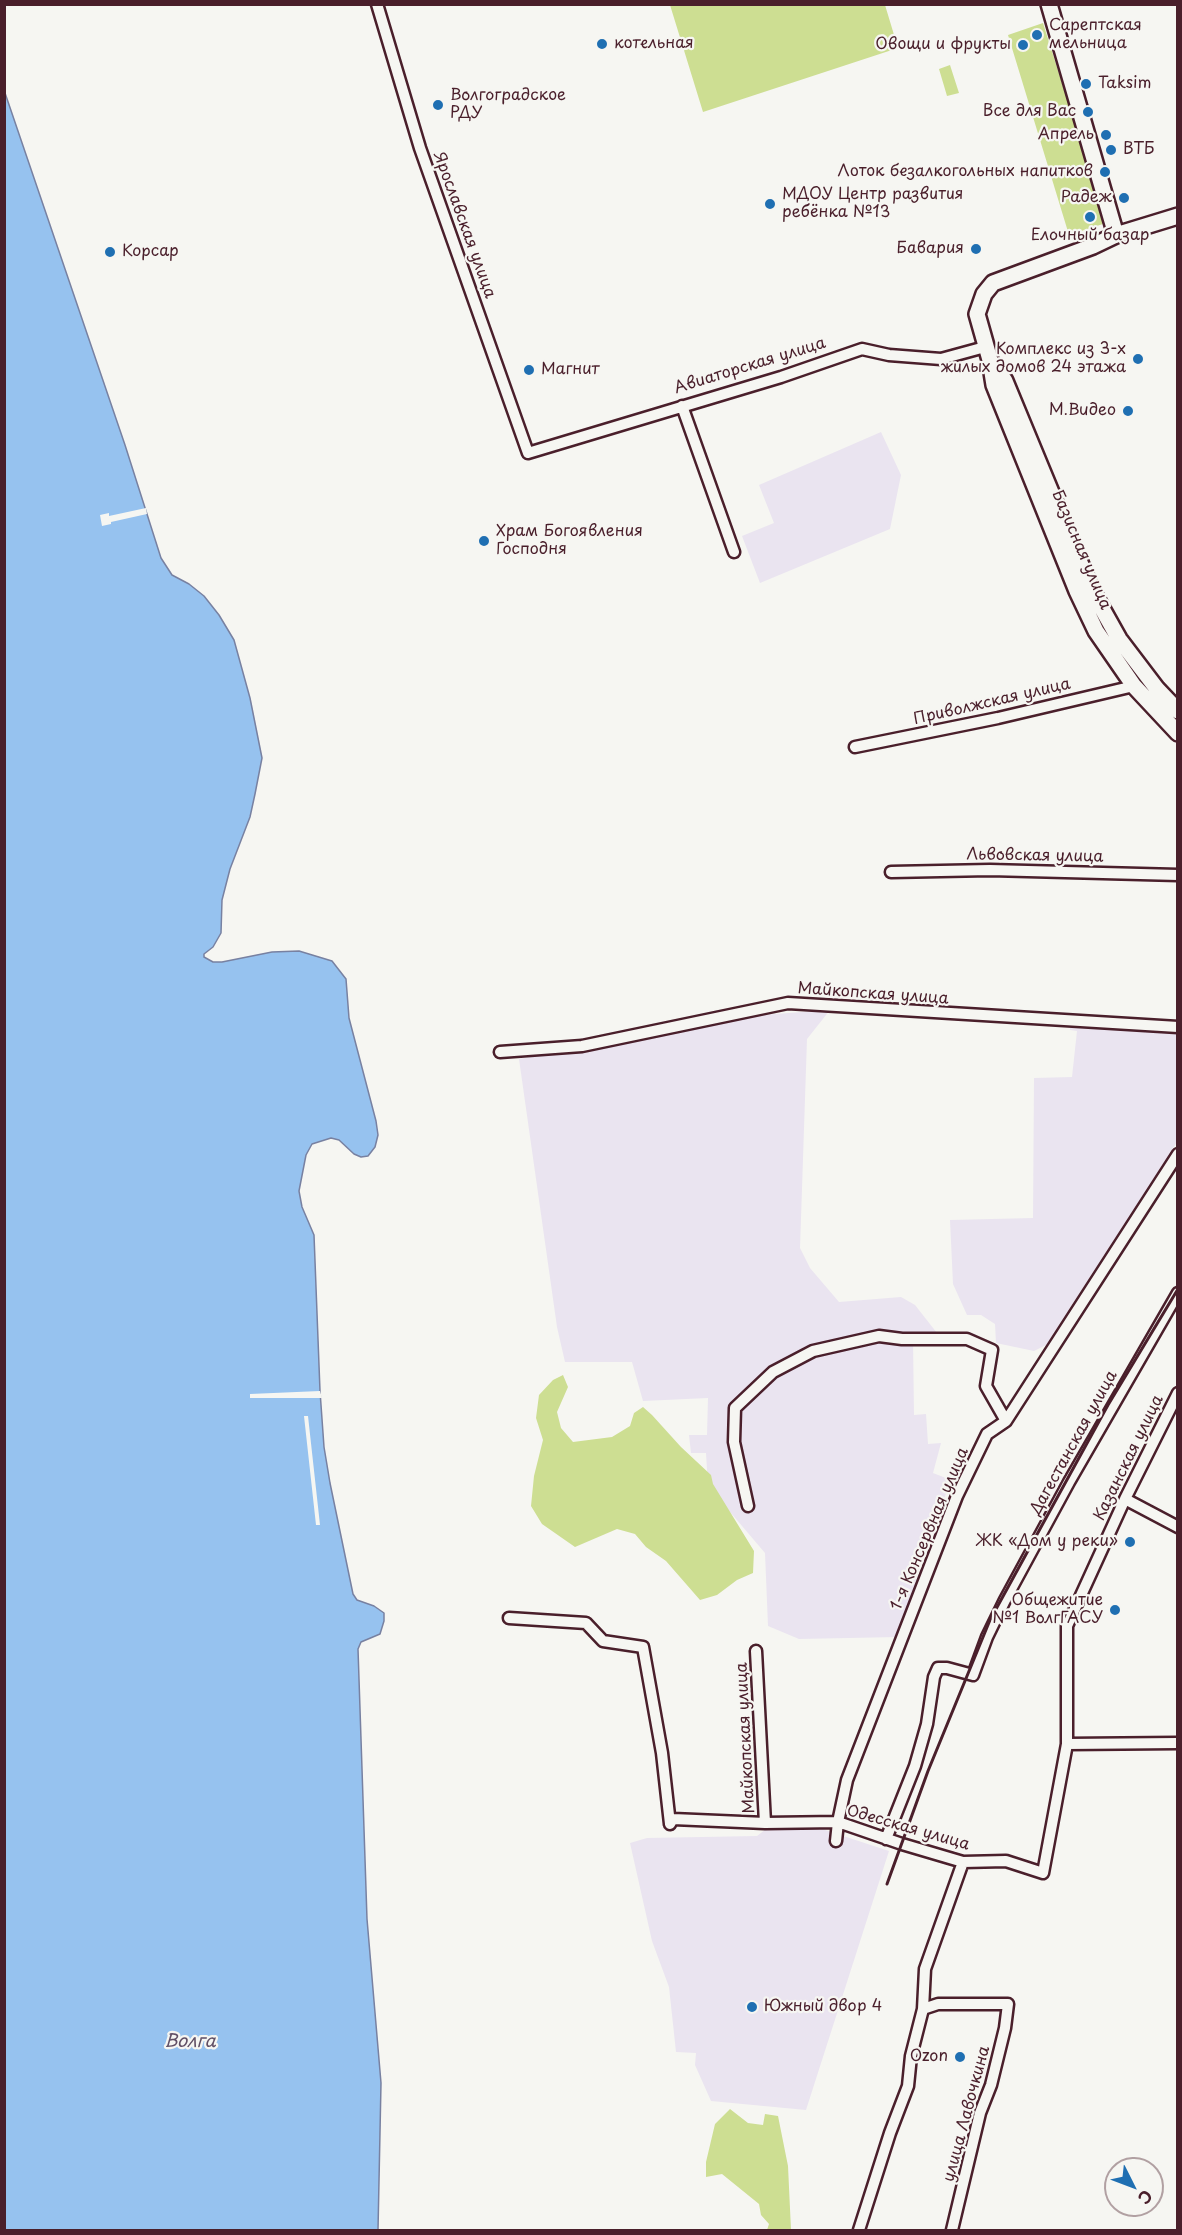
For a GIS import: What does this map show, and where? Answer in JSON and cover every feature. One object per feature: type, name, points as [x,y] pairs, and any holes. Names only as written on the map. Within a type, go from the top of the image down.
[{"type":"street","name":"Ярославская улица","points":[[377,4],[420,148],[528,453]]},
{"type":"street","points":[[1049,4],[1116,235],[1178,216]]},
{"type":"street","name":"Базисная улица","points":[[1116,235],[1093,246],[993,283],[984,294],[977,314],[994,385],[1077,591],[1096,631],[1134,686],[1178,733]]},
{"type":"street","name":"Авиаторская улица","points":[[528,453],[781,377],[862,349],[889,355],[941,359],[988,353]]},
{"type":"street","name":"Базисная улица","points":[[988,353],[1005,381],[1091,589],[1119,639],[1157,689],[1178,711]]},
{"type":"street","points":[[682,406],[734,552]]},
{"type":"street","name":"Приволжская улица","points":[[855,747],[998,718],[1134,686]]},
{"type":"street","name":"Львовская улица","points":[[891,872],[990,870],[1178,875]]},
{"type":"street","name":"Майкопская улица","points":[[500,1052],[582,1046],[788,1003],[1178,1027]]},
{"type":"street","name":"1-я Консервная улица","points":[[836,1842],[846,1780],[957,1496],[987,1434],[1006,1422],[1178,1154]]},
{"type":"street","name":"Дагестанская улица","points":[[886,1839],[915,1766],[927,1724],[934,1677],[938,1668],[973,1675],[987,1637],[1005,1600],[1080,1462],[1178,1293]]},
{"type":"street","points":[[748,1506],[734,1443],[735,1408],[773,1372],[813,1351],[879,1336],[902,1339],[967,1339],[992,1350],[986,1386],[1006,1422]]},
{"type":"street","name":"Казанская улица","points":[[1006,1861],[1043,1873],[1067,1744],[1067,1626],[1125,1499],[1178,1393]]},
{"type":"street","points":[[1125,1499],[1178,1527]]},
{"type":"street","name":"Одесская улица","points":[[509,1618],[586,1623],[603,1641],[643,1647],[662,1753],[670,1824],[673,1819],[765,1823],[838,1822],[963,1862],[1006,1861]]},
{"type":"street","name":"Майкопская улица","points":[[756,1651],[765,1823]]},
{"type":"street","points":[[1067,1744],[1178,1743]]},
{"type":"street","points":[[859,2230],[890,2133],[908,2086],[911,2056],[923,2009],[925,1970],[963,1862]]},
{"type":"street","name":"улица Лавочкина","points":[[923,2009],[938,2004],[1008,2004],[1005,2028],[991,2085],[980,2113],[952,2230]]},
{"type":"shaded area","points":[[881,432],[901,475],[890,529],[760,583],[742,536],[774,523],[759,485]]},
{"type":"shaded area","points":[[830,1010],[807,1039],[800,1248],[810,1268],[839,1302],[901,1297],[915,1305],[937,1333],[966,1332],[975,1334],[982,1340],[971,1338],[913,1340],[914,1415],[926,1414],[928,1444],[941,1443],[933,1473],[951,1480],[922,1559],[898,1637],[799,1639],[768,1626],[765,1553],[708,1486],[706,1453],[691,1453],[689,1435],[707,1435],[708,1398],[643,1401],[632,1362],[565,1362],[557,1327],[519,1059],[748,1016]]},
{"type":"shaded area","points":[[1070,1025],[1177,1032],[1177,1142],[1046,1345],[1034,1351],[996,1343],[995,1324],[981,1315],[967,1315],[953,1284],[950,1220],[1033,1218],[1034,1078],[1072,1077],[1077,1031],[1070,1030]]},
{"type":"shaded area","points":[[766,1829],[822,1829],[889,1851],[806,2110],[711,2101],[695,2065],[696,2053],[676,2052],[669,1987],[652,1941],[630,1843],[647,1838],[757,1836]]},
{"type":"green space","points":[[670,5],[885,5],[898,48],[703,112]]},
{"type":"green space","points":[[1043,23],[1106,223],[1069,235],[1008,35]]},
{"type":"green space","points":[[950,65],[959,93],[947,96],[939,69]]},
{"type":"green space","points":[[563,1375],[568,1387],[557,1412],[561,1428],[573,1442],[612,1437],[630,1426],[634,1413],[643,1407],[711,1475],[713,1484],[754,1551],[753,1573],[737,1580],[717,1595],[700,1600],[666,1561],[646,1547],[635,1534],[617,1529],[575,1547],[542,1524],[531,1506],[534,1476],[543,1440],[536,1418],[539,1395],[553,1380]]},
{"type":"green space","points":[[730,2109],[748,2123],[763,2125],[765,2114],[778,2116],[788,2166],[791,2230],[767,2230],[769,2224],[761,2215],[759,2204],[722,2174],[706,2177],[706,2162],[715,2124]]},
{"type":"water","name":"Волга","points":[[4,90],[125,445],[161,558],[172,575],[189,584],[204,596],[219,615],[234,640],[250,698],[262,758],[250,817],[230,869],[222,900],[221,933],[204,957],[213,962],[222,962],[272,952],[299,951],[332,961],[346,979],[349,1018],[376,1121],[378,1135],[375,1147],[368,1156],[361,1157],[354,1154],[339,1140],[331,1138],[312,1144],[306,1155],[299,1191],[302,1207],[314,1235],[320,1391],[324,1447],[330,1483],[353,1594],[357,1600],[374,1606],[384,1613],[380,1634],[361,1642],[358,1649],[367,1919],[381,2083],[378,2230],[5,2230]]},
{"type":"pier","points":[[146,508],[147,514],[102,526],[100,515],[109,513],[109,516]]},
{"type":"pier","points":[[320,1391],[322,1398],[250,1398],[250,1394]]},
{"type":"pier","points":[[304,1416],[308,1416],[320,1525],[316,1525]]},
{"type":"railway","points":[[887,1884],[928,1771],[990,1620],[1108,1405],[1178,1289]]},
{"type":"place","name":"Сарептская мельница","points":[[1037,35]]},
{"type":"place","name":"котельная","points":[[602,44]]},
{"type":"place","name":"Овощи и фрукты","points":[[1023,45]]},
{"type":"place","name":"Taksim","points":[[1086,84]]},
{"type":"place","name":"Волгоградское РДУ","points":[[438,105]]},
{"type":"place","name":"Все для Вас","points":[[1088,112]]},
{"type":"place","name":"Апрель","points":[[1106,135]]},
{"type":"place","name":"ВТБ","points":[[1111,150]]},
{"type":"place","name":"Лоток безалкогольных напитков","points":[[1105,172]]},
{"type":"place","name":"Радеж","points":[[1124,198]]},
{"type":"place","name":"МДОУ Центр развития ребёнка №13","points":[[770,204]]},
{"type":"place","name":"Елочный базар","points":[[1090,217]]},
{"type":"place","name":"Бавария","points":[[976,249]]},
{"type":"place","name":"Корсар","points":[[110,252]]},
{"type":"place","name":"Комплекс из 3-х жилых домов 24 этажа","points":[[1138,359]]},
{"type":"place","name":"Магнит","points":[[529,370]]},
{"type":"place","name":"M.Видео","points":[[1128,411]]},
{"type":"place","name":"Храм Богоявления Господня","points":[[484,541]]},
{"type":"place","name":"ЖК «Дом у реки»","points":[[1130,1542]]},
{"type":"place","name":"Общежитие №1 ВолгГАСУ","points":[[1115,1610]]},
{"type":"place","name":"Южный двор 4","points":[[752,2007]]},
{"type":"place","name":"Ozon","points":[[960,2057]]}]
